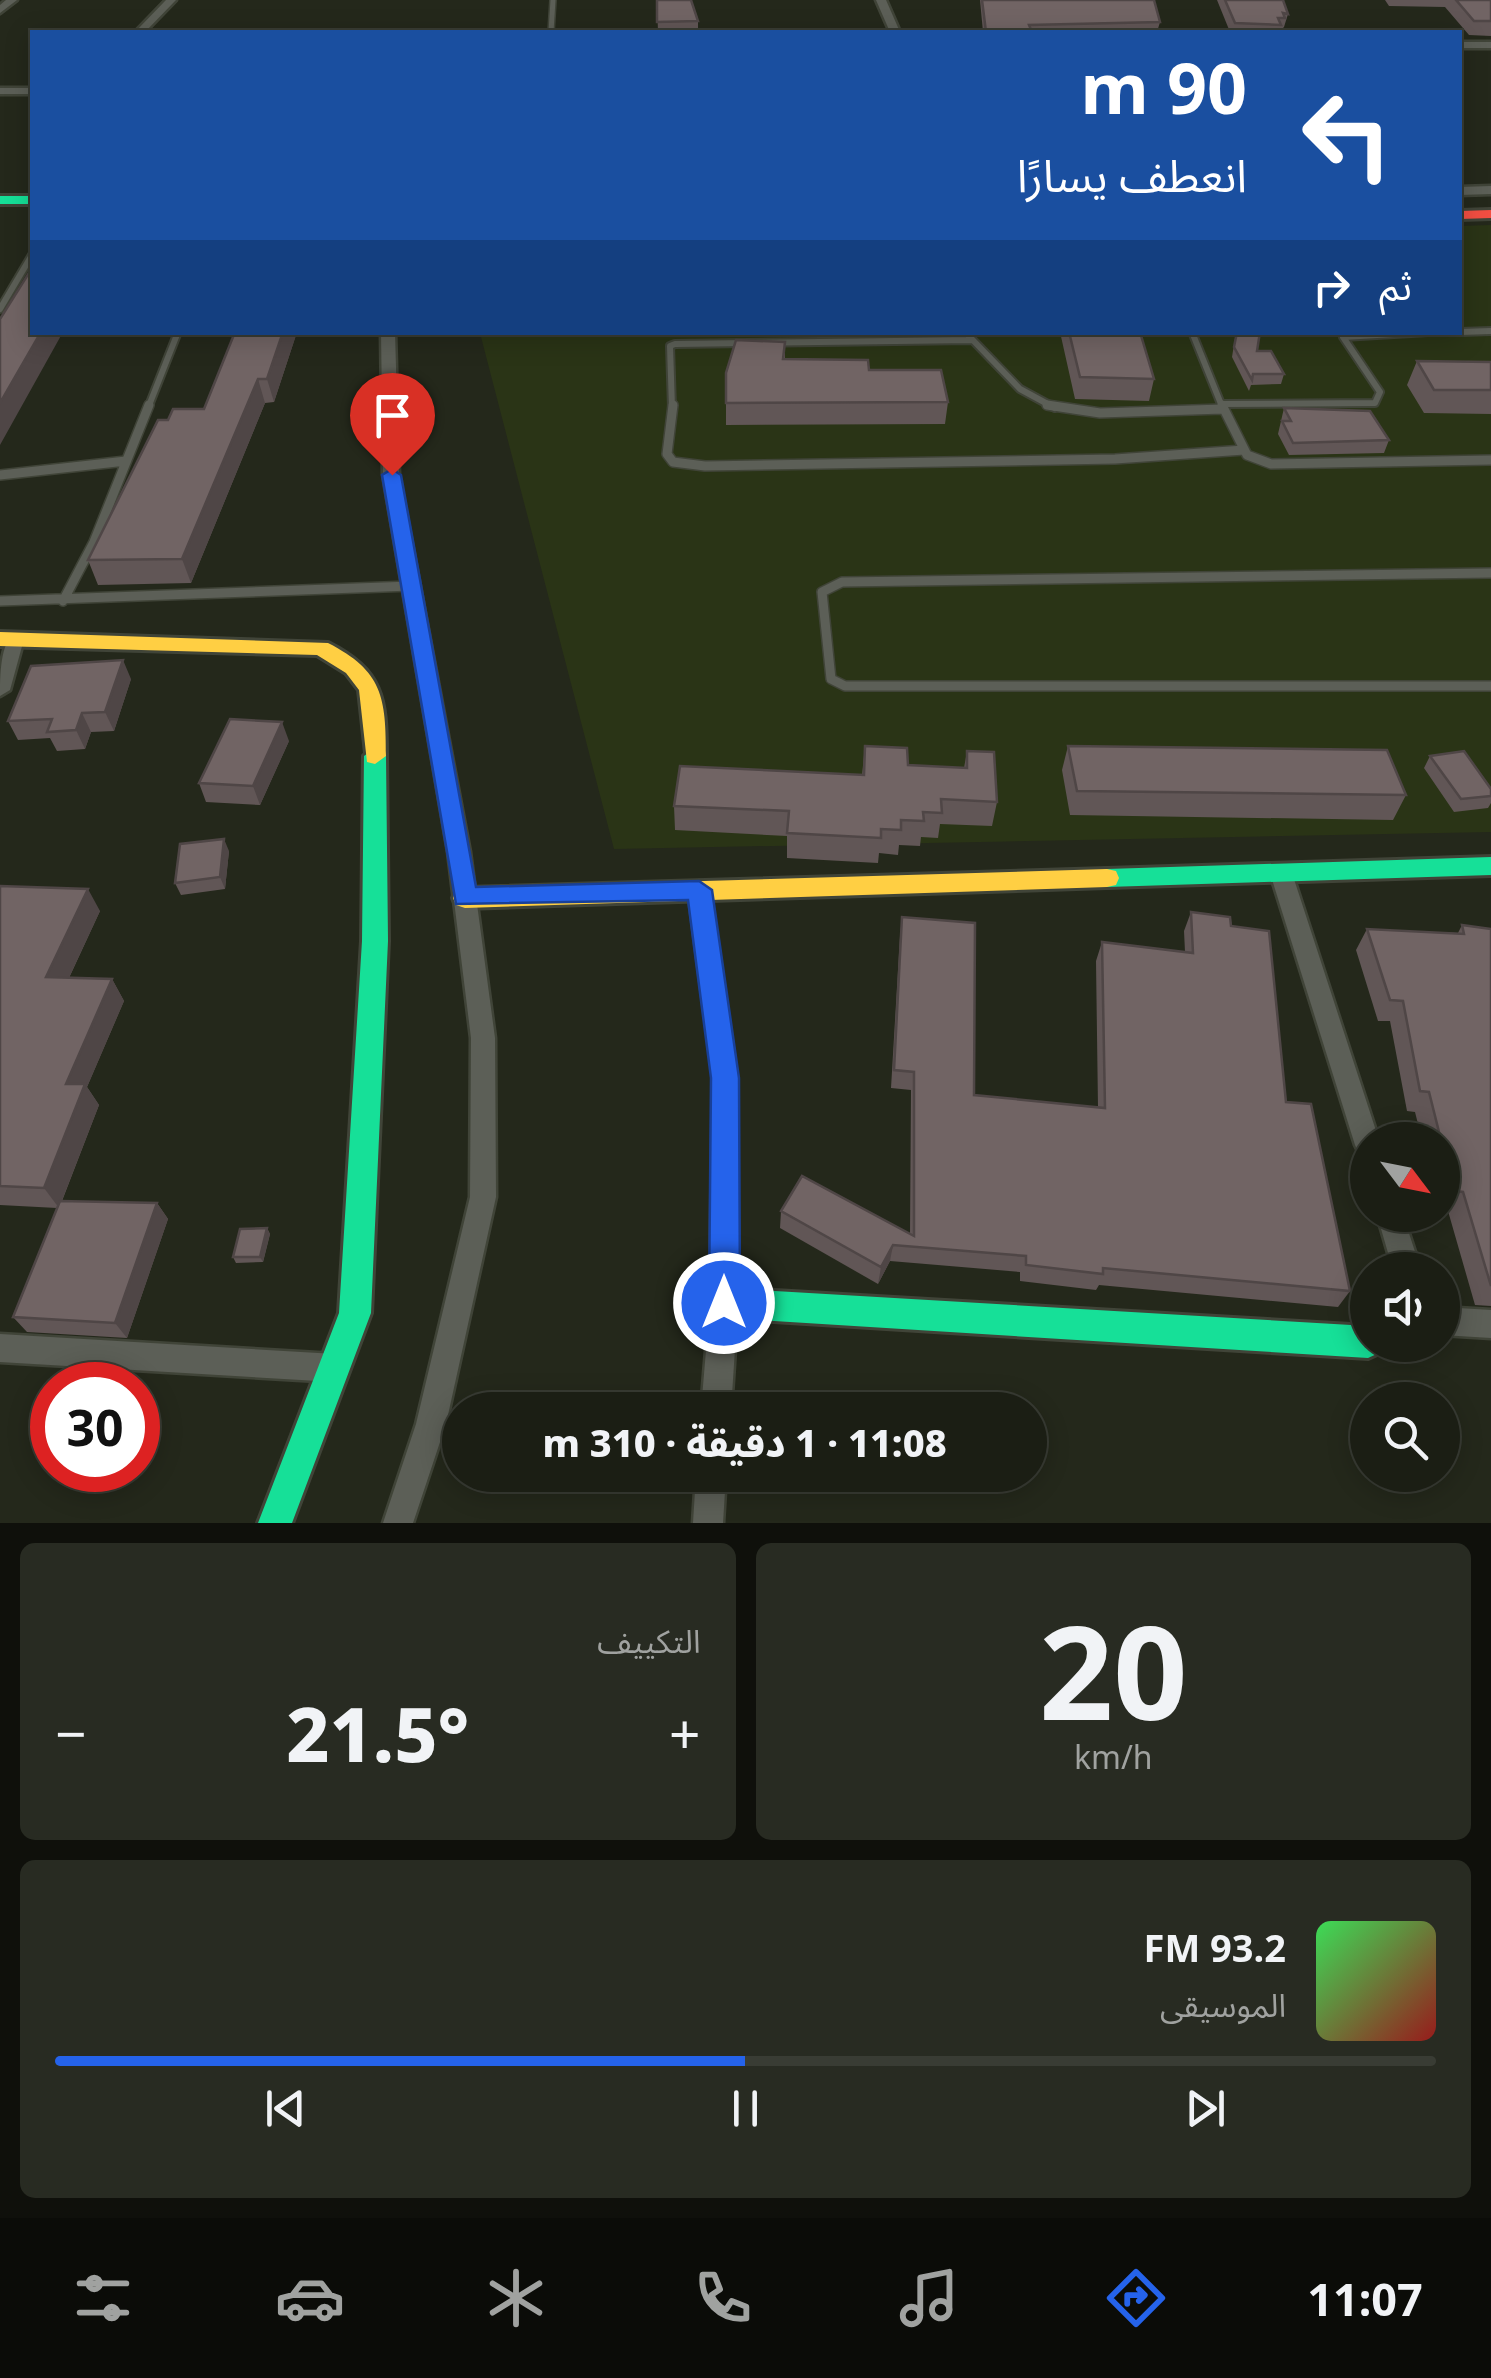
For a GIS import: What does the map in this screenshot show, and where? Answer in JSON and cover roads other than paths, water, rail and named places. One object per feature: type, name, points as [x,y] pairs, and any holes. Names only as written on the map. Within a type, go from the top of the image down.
[{"type":"street","points":[[0,10],[12,0]]},
{"type":"street","points":[[142,30],[171,0]]},
{"type":"street","points":[[880,0],[893,30]]},
{"type":"street","points":[[1462,45],[1491,45]]},
{"type":"street","points":[[0,91],[30,90]]},
{"type":"street","points":[[1462,191],[1491,190]]},
{"type":"street","points":[[0,200],[30,200]]},
{"type":"street","points":[[1462,214],[1491,214]]},
{"type":"street","points":[[388,335],[392,475],[465,898],[483,1038],[483,1197],[431,1424],[398,1523]]},
{"type":"street","points":[[0,690],[8,639],[321,648],[354,664],[375,698],[375,940],[356,1313],[275,1523]]},
{"type":"street","points":[[465,898],[1491,866]]},
{"type":"street","points":[[1281,873],[1360,1122]]},
{"type":"street","points":[[699,890],[725,1078],[724,1303],[717,1392]]},
{"type":"street","points":[[724,1303],[1350,1341]]},
{"type":"street","points":[[1460,1322],[1491,1324]]},
{"type":"street","points":[[0,1348],[335,1368]]},
{"type":"street","points":[[708,1523],[710,1492]]},
{"type":"lane","points":[[551,30],[552,0]]},
{"type":"lane","points":[[0,309],[30,258]]},
{"type":"lane","points":[[1462,332],[1491,331]]},
{"type":"lane","points":[[63,601],[94,542],[177,335]]},
{"type":"lane","points":[[1193,335],[1222,407],[1250,458],[1271,464],[1491,460]]},
{"type":"lane","points":[[1244,450],[1115,458],[705,466],[673,462],[667,454],[673,402],[670,346],[969,336],[1014,382],[1050,406],[1143,411],[1375,402],[1380,392],[1341,335]]},
{"type":"lane","points":[[0,475],[126,461]]},
{"type":"lane","points":[[1491,573],[842,582],[822,592],[831,678],[845,686],[1491,686]]},
{"type":"lane","points":[[0,601],[412,586]]}]
